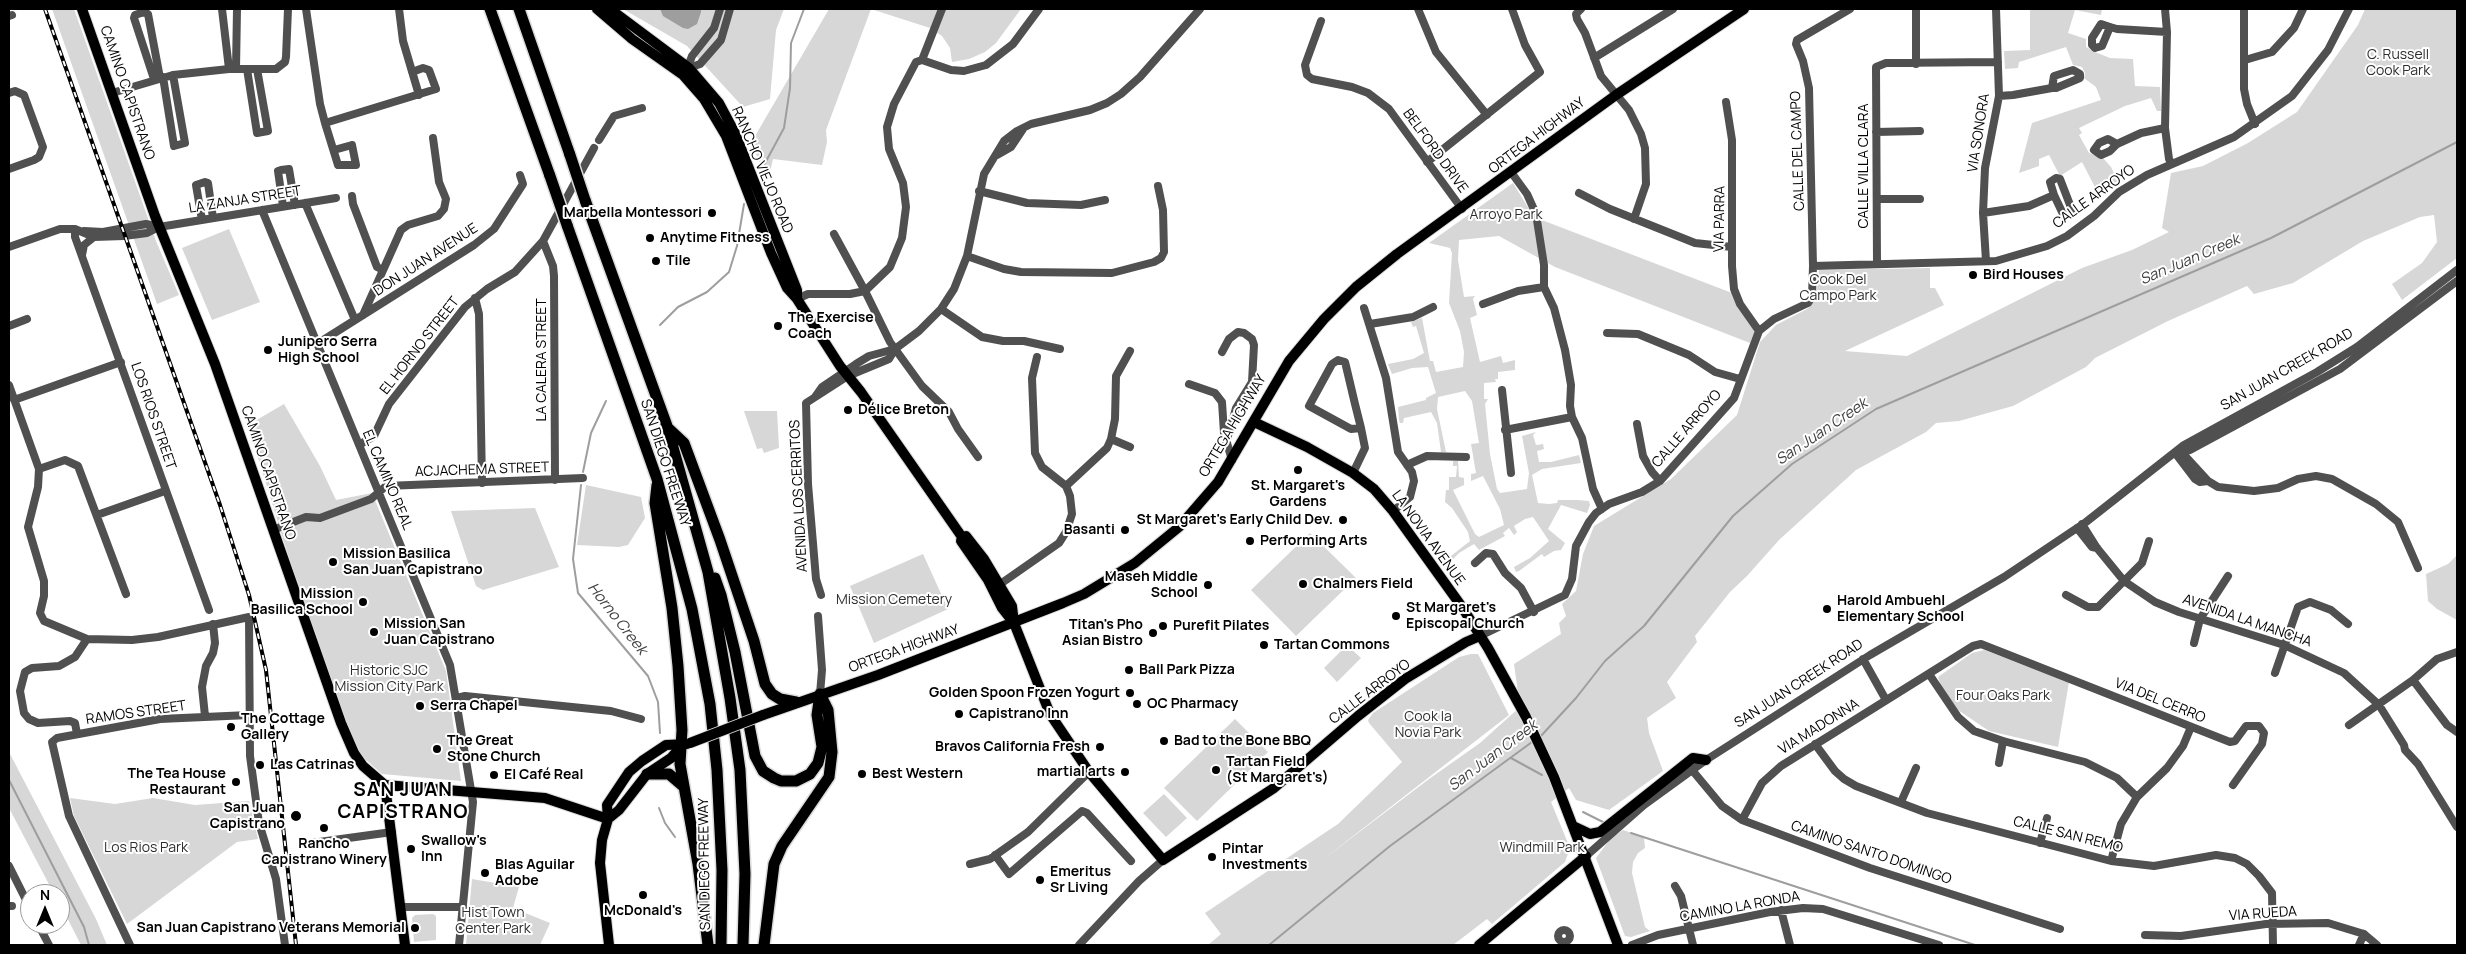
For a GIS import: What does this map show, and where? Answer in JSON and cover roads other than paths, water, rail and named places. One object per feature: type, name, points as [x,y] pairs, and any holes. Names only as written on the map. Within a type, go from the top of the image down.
[{"type":"highway","name":"SAN DIEGO FREEWAY","points":[[490,9],[657,479],[690,602],[710,704],[721,829],[721,945]]},
{"type":"highway","name":"SAN DIEGO FREEWAY","points":[[519,9],[585,200],[667,426],[701,545],[718,624],[740,770],[745,874],[743,945]]},
{"type":"highway","points":[[667,426],[684,443],[754,641],[765,684],[772,694],[780,699],[796,702]]},
{"type":"highway","points":[[657,479],[655,503],[674,624],[686,745],[680,764],[698,864],[708,945]]},
{"type":"highway","points":[[701,545],[721,595],[741,679],[755,756],[763,770],[774,778],[781,781],[796,781],[804,779],[815,769],[821,757],[822,747],[817,715],[820,694]]},
{"type":"highway","points":[[764,945],[774,864],[782,846],[818,796],[830,771],[832,752],[828,710],[820,694]]},
{"type":"highway","points":[[647,774],[669,774],[683,786]]},
{"type":"main road","name":"CAMINO CAPISTRANO","points":[[82,9],[159,227],[215,364],[344,730],[354,753],[363,766],[385,785]]},
{"type":"main road","name":"RANCHO VIEJO ROAD","points":[[597,9],[632,39],[686,72]]},
{"type":"main road","name":"RANCHO VIEJO ROAD","points":[[610,9],[686,72],[704,98],[726,136],[781,278],[791,295],[797,299],[847,374],[962,537],[966,536],[997,587],[1012,606],[1014,623],[1050,714],[1089,772],[1163,860]]},
{"type":"main road","name":"ORTEGA HIGHWAY","points":[[608,819],[619,810],[647,774],[686,745],[796,702],[878,675],[1014,623],[1084,594],[1134,563],[1179,527],[1218,482],[1289,361],[1324,319],[1356,288],[1397,254],[1462,209],[1616,95],[1744,9]]},
{"type":"main road","name":"LA NOVIA AVENUE","points":[[1254,422],[1307,447],[1353,473],[1374,489],[1394,511],[1480,636],[1526,717],[1554,777],[1586,856],[1618,945]]},
{"type":"main road","name":"CALLE ARROYO","points":[[1163,860],[1222,823],[1289,777],[1358,716],[1405,680],[1466,642],[1480,636]]},
{"type":"main road","name":"ORTEGA HIGHWAY","points":[[608,819],[607,805],[634,768],[666,746],[686,745]]},
{"type":"main road","points":[[1573,826],[1590,834],[1600,832],[1693,758],[1706,760]]},
{"type":"main road","points":[[405,945],[385,785],[546,798],[608,819],[602,840],[600,863],[609,945]]},
{"type":"main road","name":"SAN JUAN CREEK ROAD","points":[[1479,945],[1586,856]]},
{"type":"street","points":[[222,9],[233,69]]},
{"type":"street","points":[[233,69],[237,9]]},
{"type":"street","points":[[112,93],[173,75],[233,69],[276,68],[285,62],[288,9]]},
{"type":"street","points":[[306,9],[320,104],[334,150]]},
{"type":"street","points":[[399,9],[402,41],[419,95]]},
{"type":"street","points":[[686,72],[692,56],[714,28],[720,9]]},
{"type":"street","points":[[686,72],[700,64],[712,52],[724,32],[730,9]]},
{"type":"street","points":[[922,60],[942,9]]},
{"type":"street","points":[[797,299],[808,294],[865,291],[890,267],[904,229],[906,197],[903,183],[889,149],[887,127],[894,104],[916,62],[922,60],[951,70],[964,71],[986,65],[1014,44],[1039,9]]},
{"type":"street","points":[[895,349],[919,331],[941,309],[954,289],[967,256],[984,174],[1004,142],[1017,131],[1043,120],[1090,110],[1107,103],[1121,94],[1140,77],[1200,9]]},
{"type":"street","points":[[1418,9],[1436,52],[1487,115]]},
{"type":"street","points":[[1427,162],[1540,72],[1525,45],[1512,9]]},
{"type":"street","points":[[1581,9],[1576,14],[1577,19],[1601,76],[1636,122],[1645,148],[1646,184],[1634,219]]},
{"type":"street","points":[[1594,58],[1673,9]]},
{"type":"street","name":"CALLE DEL CAMPO","points":[[1813,266],[1809,88],[1803,60],[1796,44],[1797,40],[1850,9]]},
{"type":"street","points":[[1916,9],[1916,64],[1998,62]]},
{"type":"street","name":"VIA SONORA","points":[[1986,261],[1983,213],[1985,168],[1999,96],[1996,9]]},
{"type":"street","points":[[2165,9],[2167,32],[2165,128],[2169,159],[2172,164]]},
{"type":"street","points":[[2244,9],[2244,90],[2255,124]]},
{"type":"street","points":[[2245,60],[2272,52],[2294,28],[2303,9]]},
{"type":"street","name":"CALLE ARROYO","points":[[1813,266],[1986,261],[2004,259],[2047,246],[2067,236],[2094,216],[2119,192],[2146,175],[2234,137],[2255,124],[2292,96],[2328,50],[2349,9]]},
{"type":"street","points":[[159,78],[134,18],[135,15],[144,12],[148,14],[159,78],[174,146],[185,143],[173,75]]},
{"type":"street","name":"BELFORD DRIVE","points":[[1321,21],[1305,64],[1307,75],[1312,79],[1352,87],[1368,94],[1390,109],[1462,209]]},
{"type":"street","points":[[2110,27],[2136,31],[2167,32]]},
{"type":"street","name":"CALLE VILLA CLARA","points":[[1876,264],[1876,67],[1886,63],[1916,64]]},
{"type":"street","points":[[325,123],[436,89],[429,70],[424,68],[412,72]]},
{"type":"street","points":[[247,69],[257,133],[268,131],[257,69]]},
{"type":"street","points":[[1999,96],[2052,88]]},
{"type":"street","points":[[9,93],[20,92],[27,100],[43,147],[42,153],[34,160],[9,169]]},
{"type":"street","name":"VIA PARRA","points":[[1726,102],[1732,140],[1734,289],[1740,304],[1759,331]]},
{"type":"street","points":[[598,140],[614,116],[642,108]]},
{"type":"street","points":[[2117,144],[2141,133],[2165,128]]},
{"type":"street","points":[[1876,132],[1920,131]]},
{"type":"street","points":[[359,318],[403,227],[438,216],[444,209],[446,199],[439,182],[433,138]]},
{"type":"street","name":"EL HORNO STREET","points":[[359,445],[374,436],[389,404],[475,298],[514,272],[543,241],[594,148]]},
{"type":"street","points":[[283,206],[278,171],[282,170],[289,169],[294,204]]},
{"type":"street","points":[[1511,172],[1527,194],[1536,214],[1544,265],[1544,287],[1554,308],[1565,350],[1571,385],[1570,406],[1572,417],[1582,438],[1593,489],[1602,509]]},
{"type":"street","name":"DON JUAN AVENUE","points":[[317,344],[474,245],[494,229],[523,184],[520,174]]},
{"type":"street","points":[[202,220],[198,184],[208,183],[213,218]]},
{"type":"street","points":[[967,256],[1004,269],[1021,272],[1112,273],[1154,262],[1161,258],[1164,252],[1164,210],[1158,186]]},
{"type":"street","points":[[979,191],[1027,203],[1081,205],[1105,200]]},
{"type":"street","points":[[1579,193],[1610,209],[1696,243],[1732,248]]},
{"type":"street","points":[[1983,213],[2029,206],[2054,195]]},
{"type":"street","points":[[352,196],[353,204],[377,267],[383,270]]},
{"type":"street","name":"LA ZANJA STREET","points":[[84,231],[94,237],[105,238],[147,233],[159,227],[336,198]]},
{"type":"street","points":[[1877,199],[1920,199]]},
{"type":"street","points":[[305,203],[359,318]]},
{"type":"street","name":"EL CAMINO REAL","points":[[262,210],[450,665],[457,698],[473,804],[459,945]]},
{"type":"street","name":"LA ZANJA STREET","points":[[9,247],[48,232],[75,229],[103,232],[146,224],[159,227]]},
{"type":"street","name":"LOS RIOS STREET","points":[[75,229],[75,237],[208,610]]},
{"type":"street","points":[[834,234],[895,349],[922,386],[950,412],[958,429],[978,457]]},
{"type":"street","points":[[82,255],[84,245],[94,237]]},
{"type":"street","name":"LA CALERA STREET","points":[[543,241],[553,266],[554,276],[555,480]]},
{"type":"street","points":[[1759,331],[1774,319],[1808,303],[1813,290],[1813,266]]},
{"type":"street","name":"SAN JUAN CREEK ROAD","points":[[1586,856],[1630,817],[1706,760],[1863,659],[2004,577],[2080,526],[2131,484],[2176,453],[2184,444],[2301,380],[2357,346],[2457,270]]},
{"type":"street","name":"SAN JUAN CREEK ROAD","points":[[2176,453],[2190,450],[2340,368],[2457,281]]},
{"type":"street","points":[[1483,304],[1518,291],[1544,287]]},
{"type":"street","points":[[475,298],[479,314],[482,483]]},
{"type":"street","points":[[1370,324],[1413,317],[1433,307]]},
{"type":"street","points":[[1364,308],[1390,393],[1398,452],[1412,472],[1413,488],[1410,496],[1394,511]]},
{"type":"street","points":[[941,309],[982,336],[1003,341],[1024,341],[1060,349]]},
{"type":"street","points":[[9,326],[27,319]]},
{"type":"street","name":"CALLE ARROYO","points":[[1480,636],[1534,612],[1565,595],[1572,579],[1579,539],[1589,522],[1602,509],[1642,492],[1660,481],[1734,398],[1759,331]]},
{"type":"street","points":[[1222,352],[1229,339],[1238,332],[1244,333],[1252,339],[1254,345],[1252,382],[1236,408],[1226,443]]},
{"type":"street","points":[[1607,333],[1638,334],[1690,355],[1715,372],[1740,379]]},
{"type":"street","name":"AVENIDA LOS CERRITOS","points":[[821,595],[816,579],[808,484],[806,403],[814,398],[822,387],[847,374],[869,356],[895,349]]},
{"type":"street","points":[[1066,486],[1106,448],[1112,439],[1115,420],[1116,376],[1130,351]]},
{"type":"street","points":[[997,587],[1059,543],[1066,532],[1072,514],[1070,496],[1066,486],[1042,467],[1035,453],[1032,378],[1036,357]]},
{"type":"street","points":[[1353,473],[1364,452],[1361,428],[1345,362],[1338,360],[1332,364],[1308,406],[1351,429],[1361,428]]},
{"type":"street","points":[[14,400],[121,362]]},
{"type":"street","points":[[1189,384],[1215,393],[1222,402],[1226,443],[1232,460]]},
{"type":"street","points":[[9,385],[39,469],[38,487],[28,527],[44,582],[44,596],[40,613],[44,621],[87,639],[132,640],[158,637],[249,617],[250,756],[259,823],[276,879],[285,945]]},
{"type":"street","points":[[1502,390],[1511,473]]},
{"type":"street","points":[[1505,430],[1572,417]]},
{"type":"street","points":[[1637,424],[1644,456],[1652,472],[1660,481]]},
{"type":"street","points":[[1112,439],[1130,447]]},
{"type":"street","points":[[2176,453],[2195,479],[2200,482],[2208,481],[2218,487],[2254,491],[2278,488],[2298,479],[2316,476],[2332,479],[2376,504],[2398,522],[2418,568]]},
{"type":"street","points":[[1407,465],[1428,456],[1466,456]]},
{"type":"street","points":[[39,469],[66,460],[78,466],[126,594]]},
{"type":"street","name":"ACJACHEMA STREET","points":[[273,530],[306,518],[320,518],[371,499],[386,486],[583,478]]},
{"type":"street","points":[[97,515],[166,491]]},
{"type":"street","name":"AVENIDA LA MANCHA","points":[[2080,526],[2092,547],[2097,548],[2124,581],[2155,602],[2200,619],[2284,645],[2344,673],[2378,704],[2404,744],[2410,749],[2412,756],[2445,804],[2457,827]]},
{"type":"street","points":[[2066,595],[2088,607],[2098,607],[2142,563],[2149,541]]},
{"type":"street","points":[[1475,563],[1486,553],[1493,554],[1504,573],[1521,588],[1534,612]]},
{"type":"street","points":[[2194,643],[2200,619],[2228,576]]},
{"type":"street","points":[[2275,673],[2298,607],[2310,602],[2331,610],[2348,624]]},
{"type":"street","points":[[818,616],[822,670],[820,694]]},
{"type":"street","points":[[205,716],[202,687],[206,666],[213,653],[215,643],[213,624]]},
{"type":"street","points":[[77,734],[74,723],[70,721],[38,724],[29,719],[24,713],[20,691],[25,672],[32,668],[59,666],[75,656],[87,639]]},
{"type":"street","name":"VIA MADONNA","points":[[1742,820],[1762,783],[1781,766],[1973,646],[1981,644]]},
{"type":"street","name":"VIA DEL CERRO","points":[[1981,644],[2230,742],[2235,741],[2246,726],[2259,726],[2264,733],[2262,744],[2233,785]]},
{"type":"street","points":[[2349,725],[2413,680],[2437,659],[2457,652]]},
{"type":"street","points":[[1863,659],[1886,700]]},
{"type":"street","points":[[1928,674],[1958,717],[1974,731],[2003,741],[2086,762],[2117,778],[2137,797]]},
{"type":"street","points":[[2413,680],[2447,725],[2457,732]]},
{"type":"street","points":[[457,698],[465,696],[611,711],[641,719]]},
{"type":"street","name":"RAMOS STREET","points":[[130,945],[69,816],[52,745],[57,738],[160,719],[249,715]]},
{"type":"street","points":[[2112,861],[2121,824],[2137,797],[2167,768],[2183,746],[2191,727]]},
{"type":"street","points":[[2000,763],[2003,741]]},
{"type":"street","name":"CALLE SAN REMO","points":[[1815,744],[1835,771],[1844,779],[1856,786],[1927,813],[2112,861],[2154,866],[2216,855],[2235,858],[2247,864],[2272,893],[2273,945]]},
{"type":"street","points":[[1901,802],[1916,768]]},
{"type":"street","name":"CAMINO SANTO DOMINGO","points":[[1692,770],[1722,806],[1742,820],[1870,868],[2060,929]]},
{"type":"street","points":[[970,864],[995,855],[1028,832],[1089,772]]},
{"type":"street","points":[[995,855],[1009,874],[1082,810],[1087,813],[1131,861]]},
{"type":"street","points":[[2040,843],[2047,818]]},
{"type":"street","points":[[312,843],[392,832]]},
{"type":"street","name":"CALLE ARROYO","points":[[1079,945],[1138,881],[1163,860]]},
{"type":"street","points":[[9,866],[20,888]]},
{"type":"street","points":[[1675,886],[1681,896],[1693,945]]},
{"type":"street","points":[[400,907],[463,907]]},
{"type":"street","name":"CAMINO LA RONDA","points":[[1632,945],[1658,935],[1781,910],[1823,909],[1939,945]]},
{"type":"street","points":[[1781,910],[1790,945]]},
{"type":"street","name":"VIA RUEDA","points":[[2145,936],[2182,936],[2244,926],[2328,923],[2364,934],[2377,945]]},
{"type":"street","points":[[2359,945],[2364,934]]},
{"type":"waterway","name":"Horno Creek","points":[[764,165],[784,128],[790,88],[791,43],[804,9]]},
{"type":"waterway","name":"San Juan Creek","points":[[1540,737],[1576,698],[1605,661],[1644,626],[1733,516],[1792,464],[1876,409],[2271,238],[2457,142]]},
{"type":"waterway","name":"Horno Creek","points":[[660,325],[678,307],[707,292],[729,272],[737,246],[744,204]]},
{"type":"waterway","name":"Horno Creek","points":[[583,472],[591,433],[606,401]]},
{"type":"waterway","name":"Horno Creek","points":[[581,485],[573,559],[578,593],[648,676],[658,702],[660,733]]},
{"type":"waterway","name":"San Juan Creek","points":[[1269,945],[1390,846],[1532,742]]},
{"type":"waterway","points":[[1511,758],[1542,775]]},
{"type":"waterway","points":[[9,780],[84,927],[89,945]]},
{"type":"waterway","name":"Horno Creek","points":[[659,808],[665,823],[675,837]]},
{"type":"waterway","points":[[1583,812],[1605,823]]},
{"type":"waterway","points":[[1631,833],[1975,945]]},
{"type":"railway","points":[[45,9],[220,505],[249,595],[266,670],[296,945]]},
{"type":"place","name":"Marbella Montessori","points":[[712,213]]},
{"type":"place","name":"Anytime Fitness","points":[[650,238]]},
{"type":"place","name":"Tile","points":[[656,261]]},
{"type":"place","name":"Bird Houses","points":[[1973,275]]},
{"type":"place","name":"The Exercise Coach","points":[[778,326]]},
{"type":"place","name":"Junipero Serra High School","points":[[268,350]]},
{"type":"place","name":"Délice Breton","points":[[848,410]]},
{"type":"place","name":"St. Margaret's Gardens","points":[[1298,470]]},
{"type":"place","name":"St Margaret's Early Child Dev.","points":[[1343,520]]},
{"type":"place","name":"Basanti","points":[[1125,530]]},
{"type":"place","name":"Performing Arts","points":[[1250,541]]},
{"type":"place","name":"Mission Basilica San Juan Capistrano","points":[[333,562]]},
{"type":"place","name":"Chalmers Field","points":[[1303,584]]},
{"type":"place","name":"Maseh Middle School","points":[[1208,585]]},
{"type":"place","name":"Mission Basilica School","points":[[363,602]]},
{"type":"place","name":"Harold Ambuehl Elementary School","points":[[1827,609]]},
{"type":"place","name":"St Margaret's Episcopal Church","points":[[1396,616]]},
{"type":"place","name":"Purefit Pilates","points":[[1163,626]]},
{"type":"place","name":"Mission San Juan Capistrano","points":[[374,632]]},
{"type":"place","name":"Titan's Pho Asian Bistro","points":[[1153,633]]},
{"type":"place","name":"Tartan Commons","points":[[1264,645]]},
{"type":"place","name":"Ball Park Pizza","points":[[1129,670]]},
{"type":"place","name":"Golden Spoon Frozen Yogurt","points":[[1130,693]]},
{"type":"place","name":"OC Pharmacy","points":[[1137,704]]},
{"type":"place","name":"Serra Chapel","points":[[420,706]]},
{"type":"place","name":"Capistrano Inn","points":[[959,714]]},
{"type":"place","name":"The Cottage Gallery","points":[[231,727]]},
{"type":"place","name":"Bad to the Bone BBQ","points":[[1164,741]]},
{"type":"place","name":"Bravos California Fresh","points":[[1100,747]]},
{"type":"place","name":"The Great Stone Church","points":[[437,749]]},
{"type":"place","name":"Las Catrinas","points":[[260,765]]},
{"type":"place","name":"Tartan Field (St Margaret's)","points":[[1216,770]]},
{"type":"place","name":"martial arts","points":[[1125,772]]},
{"type":"place","name":"Best Western","points":[[862,774]]},
{"type":"place","name":"El Café Real","points":[[494,775]]},
{"type":"place","name":"The Tea House Restaurant","points":[[236,782]]},
{"type":"place","name":"San Juan Capistrano","points":[[296,816]]},
{"type":"place","name":"Rancho Capistrano Winery","points":[[324,828]]},
{"type":"place","name":"Swallow's Inn","points":[[411,849]]},
{"type":"place","name":"Pintar Investments","points":[[1212,857]]},
{"type":"place","name":"Blas Aguilar Adobe","points":[[485,873]]},
{"type":"place","name":"Emeritus Sr Living","points":[[1040,880]]},
{"type":"place","name":"McDonald's","points":[[643,895]]},
{"type":"place","name":"San Juan Capistrano Veterans Memorial","points":[[415,928]]},
{"type":"district","name":"SAN JUAN CAPISTRANO","points":[[403,802]]},
{"type":"park label","name":"C. Russell Cook Park","points":[[2398,64]]},
{"type":"park label","name":"Arroyo Park","points":[[1506,215]]},
{"type":"park label","name":"Cook Del Campo Park","points":[[1838,288]]},
{"type":"park label","name":"Mission Cemetery","points":[[894,600]]},
{"type":"park label","name":"Historic SJC Mission City Park","points":[[389,680]]},
{"type":"park label","name":"Four Oaks Park","points":[[2003,696]]},
{"type":"park label","name":"Cook la Novia Park","points":[[1428,726]]},
{"type":"park label","name":"Los Rios Park","points":[[146,848]]},
{"type":"park label","name":"Windmill Park","points":[[1542,848]]},
{"type":"park label","name":"Hist Town Center Park","points":[[493,922]]}]
